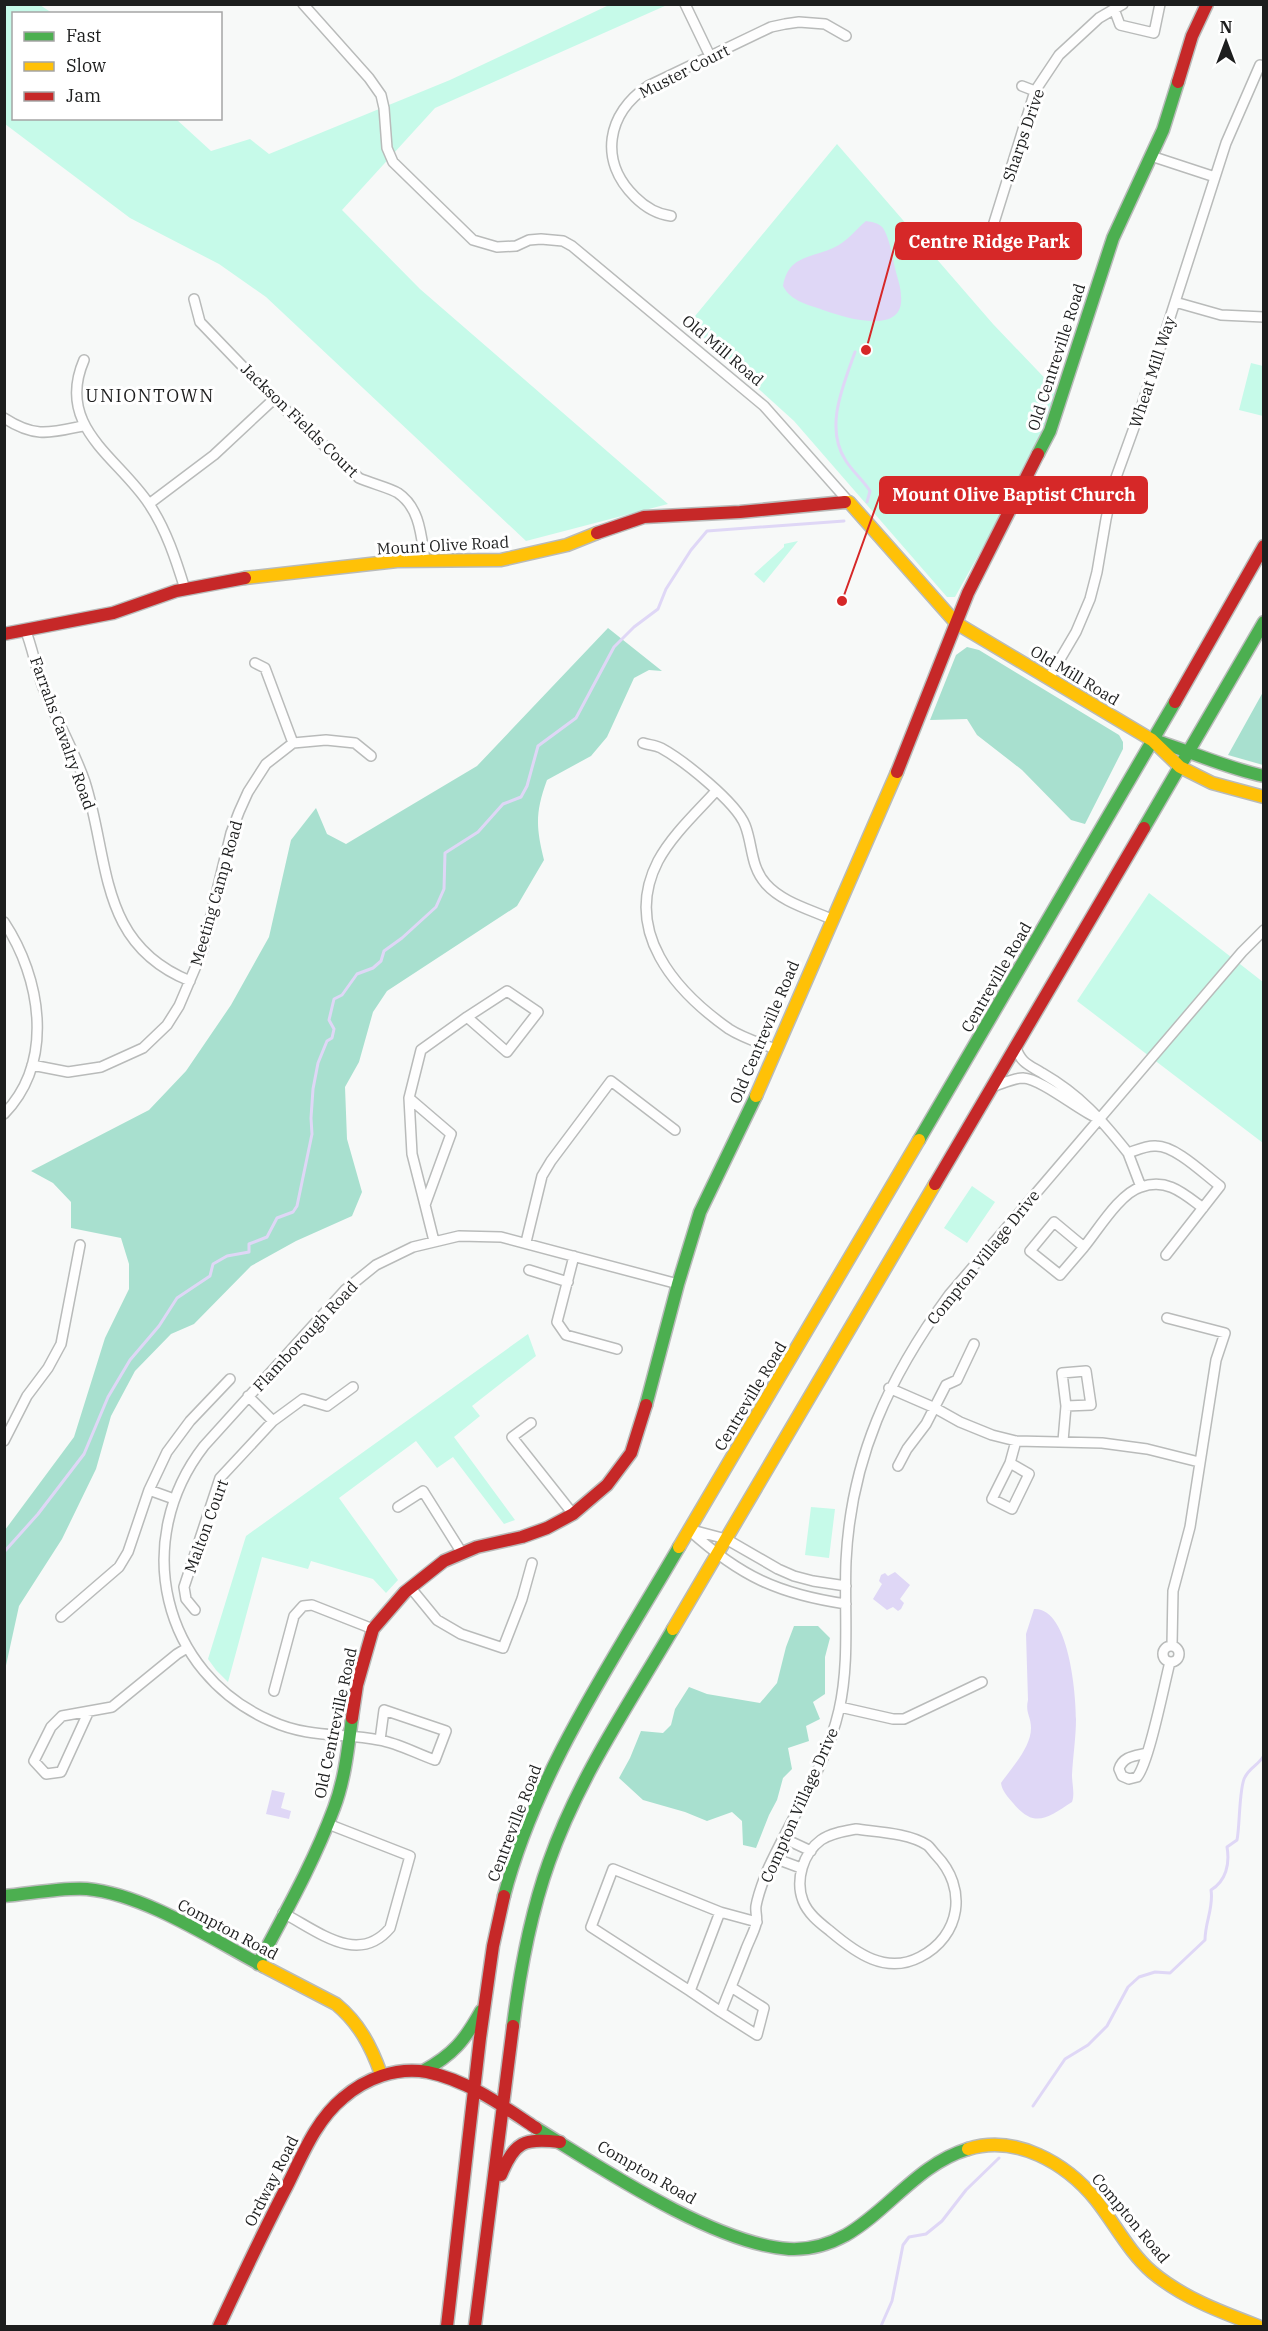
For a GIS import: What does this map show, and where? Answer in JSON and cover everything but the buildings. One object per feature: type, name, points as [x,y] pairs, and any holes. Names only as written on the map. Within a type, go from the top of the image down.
[{"type":"main road","name":"Old Centreville Road","points":[[258,1964],[328,1824],[342,1782],[357,1685],[373,1629],[410,1587],[430,1570],[462,1552],[522,1537],[547,1528],[573,1514],[608,1485],[631,1453],[642,1422],[678,1284],[700,1212],[740,1130],[831,919],[890,792],[979,570],[1050,431],[1113,238],[1167,118],[1192,36],[1208,4]]},
{"type":"main road","name":"Mount Olive Road","points":[[4,634],[113,613],[185,589],[238,579],[397,561],[481,561],[516,558],[567,544],[644,517],[740,512],[849,502]]},
{"type":"main road","name":"Old Mill Road","points":[[849,502],[956,623],[1152,740]]},
{"type":"main road","name":"Centreville Road","points":[[447,2326],[474,2087],[500,1912],[513,1863],[537,1798],[584,1709],[1065,892],[1263,546]]},
{"type":"main road","points":[[475,2326],[523,1956],[549,1861],[587,1777],[1016,1048],[1263,622]]},
{"type":"main road","points":[[1152,740],[1189,751],[1215,763],[1263,777]]},
{"type":"main road","points":[[1152,740],[1180,767],[1212,783],[1263,797]]},
{"type":"main road","name":"Compton Road","points":[[4,1896],[71,1889],[110,1893],[155,1909],[341,2007],[364,2032],[375,2054],[381,2074],[401,2070],[423,2071],[439,2074],[474,2087],[560,2142],[664,2203],[700,2222],[772,2247],[807,2249],[830,2243],[853,2231],[914,2179],[946,2156],[984,2144],[1002,2144],[1021,2148],[1064,2169],[1084,2187],[1152,2272],[1183,2293],[1258,2326]]},
{"type":"main road","points":[[423,2071],[446,2059],[459,2048],[485,2005]]},
{"type":"main road","name":"Ordway Road","points":[[219,2326],[262,2236],[324,2118],[344,2096],[360,2084],[381,2074]]},
{"type":"main road","points":[[492,2198],[514,2147],[522,2142],[536,2139],[560,2142]]},
{"type":"street","name":"Old Mill Road","points":[[303,4],[369,78],[381,95],[387,148],[393,162],[473,240],[497,247],[516,246],[529,240],[541,239],[563,241],[572,246],[764,406],[849,502]]},
{"type":"street","points":[[685,4],[710,56]]},
{"type":"street","name":"Sharps Drive","points":[[992,229],[1035,91],[1059,55],[1099,18],[1124,4]]},
{"type":"street","points":[[1114,9],[1120,25],[1154,33],[1160,4]]},
{"type":"street","name":"Muster Court","points":[[671,216],[644,206],[626,188],[617,173],[613,159],[614,130],[622,110],[638,93],[771,27],[785,24],[825,24],[846,36]]},
{"type":"street","name":"Wheat Mill Way","points":[[1049,678],[1076,632],[1090,599],[1114,483],[1234,121],[1260,65]]},
{"type":"street","points":[[1022,86],[1035,91]]},
{"type":"street","points":[[1151,156],[1215,177]]},
{"type":"street","name":"Jackson Fields Court","points":[[194,299],[200,322],[274,399],[359,478],[375,486],[397,492],[414,508],[421,529],[424,560]]},
{"type":"street","points":[[1175,302],[1221,315],[1263,317]]},
{"type":"street","points":[[84,360],[78,372],[76,393],[83,426],[149,504],[170,545],[185,589]]},
{"type":"street","points":[[149,504],[214,454],[274,399]]},
{"type":"street","points":[[4,418],[22,430],[51,433],[83,426]]},
{"type":"street","name":"Farrahs Cavalry Road","points":[[25,629],[44,690],[85,782],[107,883],[117,911],[130,934],[157,963],[190,981]]},
{"type":"street","points":[[255,663],[265,668],[293,743],[326,740],[355,743],[371,756]]},
{"type":"street","name":"Meeting Camp Road","points":[[33,1065],[53,1071],[79,1072],[100,1067],[133,1053],[151,1042],[167,1025],[190,981],[208,936],[231,833],[239,812],[248,792],[266,764],[293,743]]},
{"type":"street","points":[[643,743],[672,754],[733,806],[742,818],[748,833],[754,863],[766,884],[788,900],[831,919]]},
{"type":"street","points":[[716,791],[675,837],[656,868],[648,899],[651,938],[657,955],[667,972],[687,994],[729,1028],[775,1049]]},
{"type":"street","points":[[4,922],[23,954],[34,992],[37,1028],[33,1065],[18,1096],[4,1114]]},
{"type":"street","name":"Compton Village Drive","points":[[721,2012],[757,1922],[756,1908],[763,1882],[831,1738],[840,1707],[845,1672],[848,1539],[859,1474],[869,1440],[890,1389],[920,1334],[949,1295],[1098,1119],[1263,930]]},
{"type":"street","points":[[434,1240],[412,1154],[409,1098],[421,1050],[467,1017],[507,991],[538,1012],[507,1052],[467,1017]]},
{"type":"street","points":[[1016,1048],[1024,1064],[1041,1072],[1078,1097],[1128,1152],[1141,1186]]},
{"type":"street","points":[[993,1087],[1026,1078],[1098,1119]]},
{"type":"street","points":[[526,1242],[542,1176],[611,1081],[675,1130]]},
{"type":"street","points":[[409,1098],[451,1134],[425,1205]]},
{"type":"street","points":[[1128,1152],[1153,1145],[1164,1146],[1175,1151],[1220,1186],[1166,1255]]},
{"type":"street","points":[[1084,1247],[1054,1222],[1030,1251],[1060,1275],[1084,1247],[1131,1191],[1141,1186],[1156,1183],[1170,1186],[1178,1189],[1203,1208]]},
{"type":"street","name":"Flamborough Road","points":[[380,1740],[384,1710],[446,1731],[435,1760],[380,1740],[293,1729],[252,1712],[231,1698],[213,1682],[187,1648],[167,1596],[163,1559],[166,1524],[174,1498],[196,1456],[345,1290],[360,1277],[393,1256],[434,1240],[478,1235],[526,1242],[678,1284]]},
{"type":"street","points":[[4,1442],[27,1396],[52,1362],[61,1344],[80,1245]]},
{"type":"street","points":[[574,1256],[557,1322],[566,1335],[617,1349]]},
{"type":"street","points":[[528,1270],[568,1282]]},
{"type":"street","points":[[1147,1753],[1170,1662],[1166,1660],[1162,1652],[1164,1648],[1172,1645],[1173,1591],[1190,1527],[1216,1360],[1225,1334],[1167,1318]]},
{"type":"street","points":[[898,1466],[935,1408],[946,1385],[957,1380],[974,1344]]},
{"type":"street","points":[[1063,1441],[1066,1406],[1062,1372],[1086,1371],[1092,1405],[1066,1406]]},
{"type":"street","points":[[61,1617],[119,1567],[128,1552],[149,1490],[167,1452],[190,1421],[230,1379]]},
{"type":"street","name":"Malton Court","points":[[195,1610],[186,1599],[184,1587],[219,1478],[273,1421],[303,1399],[327,1406],[353,1387]]},
{"type":"street","points":[[890,1389],[935,1408],[960,1422],[992,1435],[1016,1441],[1102,1443],[1147,1449],[1199,1462]]},
{"type":"street","points":[[248,1396],[273,1421]]},
{"type":"street","points":[[531,1423],[512,1437],[573,1514]]},
{"type":"street","points":[[1010,1463],[1029,1474],[1012,1509],[992,1498],[1010,1463],[1016,1441]]},
{"type":"street","points":[[149,1490],[174,1498]]},
{"type":"street","points":[[398,1508],[423,1491],[462,1552]]},
{"type":"street","points":[[689,1530],[726,1539],[794,1576],[846,1586]]},
{"type":"street","points":[[689,1530],[717,1555],[766,1583],[787,1592],[846,1604]]},
{"type":"street","points":[[410,1587],[437,1620],[461,1634],[503,1648],[522,1599],[531,1563]]},
{"type":"street","points":[[274,1691],[294,1616],[303,1606],[312,1605],[373,1629]]},
{"type":"street","points":[[88,1713],[61,1772],[46,1774],[34,1761],[51,1727],[62,1716],[112,1707],[187,1648]]},
{"type":"street","points":[[840,1707],[893,1719],[903,1719],[982,1682]]},
{"type":"street","points":[[283,1913],[345,1944],[360,1946],[372,1943],[390,1928],[410,1856],[328,1824]]},
{"type":"street","points":[[856,1829],[897,1835],[927,1845],[947,1866],[956,1890],[954,1918],[945,1938],[932,1951],[910,1962],[887,1964],[865,1957],[814,1918],[803,1902],[800,1886],[801,1868],[811,1851],[821,1840],[856,1829]]},
{"type":"street","points":[[783,1838],[811,1851]]},
{"type":"street","points":[[774,1858],[801,1868]]},
{"type":"street","points":[[731,1987],[764,2008],[757,2035],[591,1927],[613,1869],[720,1912],[757,1922]]},
{"type":"street","points":[[690,1991],[720,1912]]},
{"type":"green space","points":[[4,5],[40,5],[50,12],[12,12],[12,120],[177,120],[211,151],[250,139],[269,154],[450,80],[609,5],[667,5],[435,108],[342,210],[420,289],[668,504],[526,541],[266,297],[219,264],[130,218],[5,124]]},
{"type":"green space","points":[[837,144],[993,324],[1058,392],[1023,471],[955,597],[947,597],[794,421],[686,327]]},
{"type":"green space","points":[[1251,363],[1263,366],[1263,416],[1239,410]]},
{"type":"green space","points":[[798,541],[764,583],[754,574],[784,547],[784,544]]},
{"type":"green space","points":[[608,628],[662,671],[649,670],[634,678],[607,737],[591,756],[547,780],[540,802],[538,820],[544,860],[517,906],[387,991],[373,1012],[359,1062],[345,1087],[347,1139],[362,1192],[352,1216],[296,1241],[251,1266],[194,1324],[171,1334],[135,1371],[111,1416],[96,1469],[62,1539],[19,1606],[5,1670],[5,1530],[74,1437],[105,1338],[129,1289],[129,1264],[121,1238],[71,1228],[71,1202],[53,1183],[31,1171],[149,1110],[186,1071],[231,1005],[269,937],[291,840],[316,808],[327,834],[346,844],[477,766]]},
{"type":"green space","points":[[967,647],[979,650],[1119,735],[1123,742],[1123,749],[1085,824],[1071,820],[1022,770],[977,735],[967,719],[930,720],[956,655]]},
{"type":"green space","points":[[1263,692],[1263,765],[1228,755]]},
{"type":"green space","points":[[1149,893],[1263,982],[1263,1143],[1077,1001]]},
{"type":"green space","points":[[972,1186],[995,1202],[967,1243],[944,1228]]},
{"type":"green space","points":[[528,1334],[536,1356],[472,1406],[480,1416],[454,1437],[515,1520],[504,1524],[453,1457],[437,1468],[416,1441],[339,1498],[398,1580],[386,1593],[373,1579],[311,1561],[308,1569],[262,1557],[228,1682],[208,1659],[246,1536]]},
{"type":"green space","points":[[811,1507],[835,1509],[829,1558],[805,1555]]},
{"type":"green space","points":[[794,1626],[818,1626],[830,1638],[825,1657],[825,1694],[813,1702],[820,1719],[806,1726],[809,1741],[788,1748],[792,1769],[783,1778],[777,1800],[756,1848],[743,1845],[742,1821],[732,1812],[707,1821],[643,1800],[619,1778],[641,1731],[663,1733],[671,1725],[675,1709],[689,1687],[707,1694],[760,1703],[777,1683]]},
{"type":"shaded area","points":[[866,221],[881,226],[889,242],[901,293],[900,308],[894,316],[872,321],[847,317],[801,302],[786,291],[783,286],[786,276],[795,263],[838,245]]},
{"type":"shaded area","points":[[895,1572],[910,1585],[900,1599],[904,1603],[898,1611],[893,1607],[887,1610],[873,1599],[882,1584],[879,1581],[881,1575],[885,1573],[888,1576]]},
{"type":"shaded area","points":[[1034,1609],[1046,1612],[1063,1636],[1072,1673],[1076,1707],[1072,1802],[1055,1813],[1041,1818],[1028,1816],[1021,1811],[1006,1794],[1001,1783],[1024,1750],[1030,1735],[1031,1724],[1027,1708],[1026,1634]]},
{"type":"shaded area","points":[[272,1790],[285,1793],[281,1808],[291,1811],[289,1819],[266,1814]]},
{"type":"waterway","points":[[855,352],[841,393],[836,435],[846,461],[870,491],[867,502]]},
{"type":"waterway","points":[[4,1552],[38,1514],[84,1454],[108,1397],[130,1360],[159,1326],[177,1298],[210,1276],[213,1264],[227,1256],[249,1252],[249,1244],[267,1237],[277,1218],[293,1212],[297,1206],[312,1134],[313,1089],[318,1063],[327,1041],[332,1038],[334,1029],[329,1020],[334,999],[342,995],[357,974],[373,968],[381,961],[384,951],[436,907],[444,889],[445,853],[478,832],[503,804],[521,797],[527,786],[538,746],[576,718],[614,647],[634,627],[658,609],[666,589],[691,550],[707,531],[844,521]]},
{"type":"waterway","points":[[1033,2106],[1065,2059],[1088,2045],[1107,2026],[1128,1987],[1139,1977],[1155,1972],[1170,1973],[1205,1940],[1211,1890],[1226,1872],[1227,1847],[1237,1840],[1243,1782],[1264,1755]]},
{"type":"waterway","points":[[881,2326],[892,2301],[903,2245],[909,2237],[926,2234],[942,2221],[966,2190],[999,2158]]},
{"type":"traffic: fast","points":[[1038,454],[1050,431],[1113,238],[1163,130],[1178,82]]},
{"type":"traffic: fast","points":[[1144,828],[1264,622]]},
{"type":"traffic: fast","points":[[919,1140],[1175,702]]},
{"type":"traffic: fast","points":[[1153,740],[1236,769],[1264,776]]},
{"type":"traffic: fast","points":[[646,1405],[700,1212],[756,1096]]},
{"type":"traffic: fast","points":[[504,1896],[518,1849],[557,1760],[604,1673],[679,1547]]},
{"type":"traffic: fast","points":[[513,2026],[522,1963],[531,1922],[542,1882],[561,1831],[605,1742],[673,1629]]},
{"type":"traffic: fast","points":[[258,1964],[308,1868],[334,1808],[343,1775],[352,1718]]},
{"type":"traffic: fast","points":[[4,1896],[68,1889],[87,1889],[109,1893],[154,1908],[263,1966]]},
{"type":"traffic: fast","points":[[423,2071],[457,2046],[481,2011]]},
{"type":"traffic: fast","points":[[536,2128],[625,2183],[693,2219],[727,2234],[759,2244],[789,2249],[818,2246],[846,2235],[862,2225],[934,2165],[968,2149]]},
{"type":"traffic: slow","points":[[845,502],[849,502],[956,623],[1152,740],[1180,767],[1212,783],[1264,797]]},
{"type":"traffic: slow","points":[[245,578],[397,561],[501,560],[567,545],[597,533]]},
{"type":"traffic: slow","points":[[756,1096],[897,772]]},
{"type":"traffic: slow","points":[[679,1547],[919,1140]]},
{"type":"traffic: slow","points":[[673,1629],[935,1184]]},
{"type":"traffic: slow","points":[[263,1966],[336,2004],[344,2011],[363,2036],[381,2074]]},
{"type":"traffic: slow","points":[[968,2149],[986,2145],[1004,2145],[1039,2155],[1055,2164],[1070,2174],[1096,2200],[1129,2247],[1152,2272],[1189,2297],[1258,2326]]},
{"type":"traffic: jam","points":[[1178,82],[1192,36],[1207,4]]},
{"type":"traffic: jam","points":[[897,772],[968,593],[1038,454]]},
{"type":"traffic: jam","points":[[597,533],[644,517],[740,512],[845,502]]},
{"type":"traffic: jam","points":[[1175,702],[1264,546]]},
{"type":"traffic: jam","points":[[4,634],[113,613],[176,591],[245,578]]},
{"type":"traffic: jam","points":[[935,1184],[1144,828]]},
{"type":"traffic: jam","points":[[352,1718],[357,1685],[373,1629],[405,1592],[444,1561],[477,1547],[522,1537],[547,1528],[573,1514],[607,1485],[631,1453],[646,1405]]},
{"type":"traffic: jam","points":[[447,2326],[480,2038],[493,1946],[504,1896]]},
{"type":"traffic: jam","points":[[475,2326],[513,2026]]},
{"type":"traffic: jam","points":[[219,2326],[317,2128],[333,2107],[361,2085],[393,2073],[427,2072],[470,2087],[536,2128]]},
{"type":"traffic: jam","points":[[501,2175],[511,2155],[522,2144],[538,2141],[560,2142]]},
{"type":"place","name":"Centre Ridge Park","points":[[866,350]]},
{"type":"place","name":"Mount Olive Baptist Church","points":[[842,601]]},
{"type":"district","name":"UNIONTOWN","points":[[150,396]]}]
